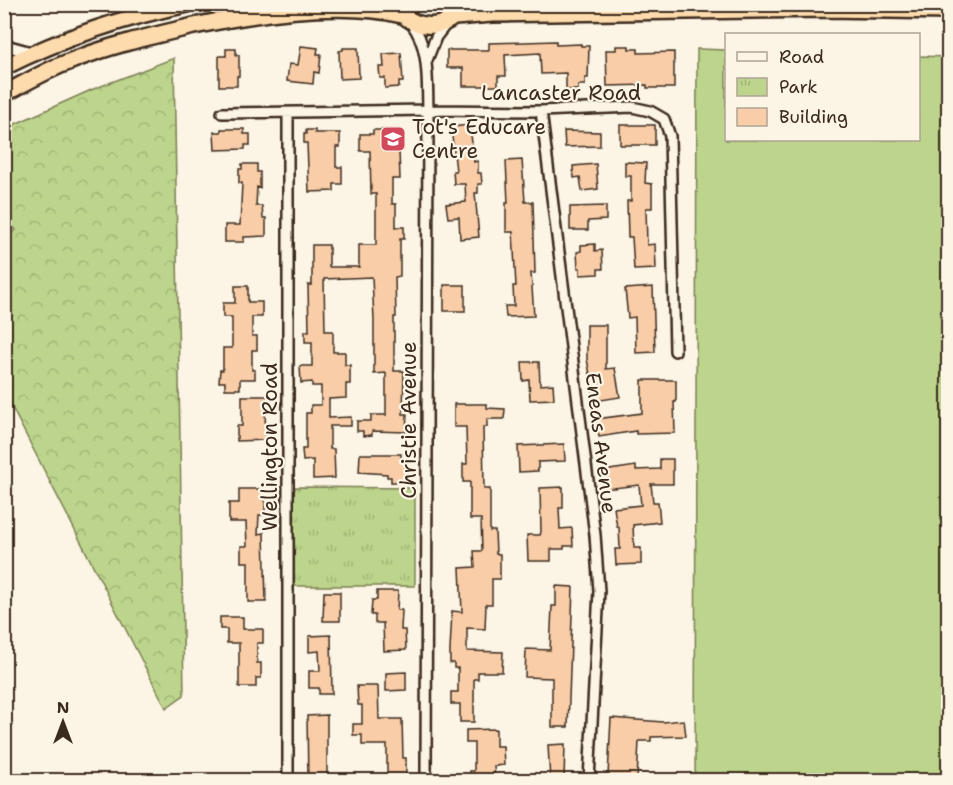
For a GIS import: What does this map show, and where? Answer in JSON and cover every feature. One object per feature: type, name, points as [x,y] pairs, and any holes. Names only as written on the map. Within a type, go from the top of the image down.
[{"type":"highway","points":[[4,67],[33,53],[104,26],[149,12],[188,4]]},
{"type":"highway","points":[[4,94],[66,63],[141,38],[231,18],[300,8],[363,8],[401,13],[418,24],[428,26],[456,14],[826,9],[948,11]]},
{"type":"street","name":"Christie Avenue","points":[[401,13],[414,27],[427,60],[426,780]]},
{"type":"street","name":"Christie Avenue","points":[[427,60],[436,37],[456,14]]},
{"type":"street","points":[[4,45],[33,53]]},
{"type":"street","name":"Lancaster Road","points":[[222,113],[541,111],[632,107],[650,111],[663,119],[670,136],[675,351]]},
{"type":"street","name":"Eneas Avenue","points":[[541,111],[595,535],[599,591],[589,780]]},
{"type":"street","name":"Wellington Road","points":[[288,113],[288,780]]},
{"type":"green space","points":[[697,49],[725,50],[725,141],[920,141],[920,56],[948,57],[948,780],[695,780]]},
{"type":"green space","points":[[174,58],[184,695],[166,708],[5,394],[5,239],[16,230],[5,218],[4,129],[91,90]]},
{"type":"green space","points":[[292,487],[415,488],[415,586],[292,586]]},
{"type":"building","points":[[556,41],[556,45],[589,46],[588,78],[585,78],[585,85],[578,85],[578,90],[566,90],[566,73],[541,74],[540,53],[505,55],[506,76],[498,76],[498,86],[463,86],[463,68],[447,68],[447,50],[489,50],[489,43]]},
{"type":"building","points":[[301,46],[318,48],[317,54],[321,54],[319,73],[314,72],[313,84],[287,81],[289,64],[298,65]]},
{"type":"building","points":[[616,46],[629,46],[629,49],[638,49],[638,53],[674,52],[674,88],[647,88],[647,85],[607,86],[606,50],[616,50]]},
{"type":"building","points":[[343,48],[358,48],[359,78],[340,79],[339,51]]},
{"type":"building","points":[[226,49],[236,49],[236,55],[239,55],[237,86],[219,86],[219,56],[226,56]]},
{"type":"building","points":[[401,53],[403,82],[399,82],[399,87],[385,88],[385,78],[380,78],[379,67],[384,67],[383,54]]},
{"type":"building","points":[[470,125],[474,162],[478,161],[478,173],[481,173],[482,184],[478,184],[478,193],[475,193],[479,237],[460,239],[459,217],[448,218],[446,204],[466,202],[465,184],[454,184],[453,171],[456,171],[451,127]]},
{"type":"building","points":[[620,125],[655,125],[655,145],[620,145]]},
{"type":"building","points":[[221,129],[244,129],[244,134],[250,134],[250,145],[245,145],[245,149],[215,150],[214,132],[221,132]]},
{"type":"building","points":[[306,130],[315,130],[315,133],[340,133],[340,147],[336,147],[336,167],[342,167],[342,184],[334,184],[334,191],[309,192],[307,143],[304,143]]},
{"type":"building","points":[[373,130],[399,130],[399,133],[403,133],[403,150],[399,150],[400,179],[392,179],[392,204],[396,204],[396,227],[404,227],[404,239],[400,239],[400,276],[395,277],[394,371],[404,371],[403,414],[407,414],[406,432],[372,431],[372,435],[363,436],[363,431],[357,431],[357,421],[371,421],[371,415],[386,415],[386,373],[374,374],[372,277],[324,279],[325,331],[333,331],[333,352],[345,352],[345,365],[350,365],[350,384],[346,384],[346,398],[329,399],[329,418],[351,417],[351,426],[330,426],[330,449],[334,449],[335,478],[313,479],[313,460],[303,461],[302,449],[306,449],[306,413],[311,413],[311,405],[321,405],[321,386],[312,386],[312,382],[301,383],[300,366],[312,366],[312,342],[305,342],[305,331],[309,331],[308,285],[312,285],[312,245],[329,245],[329,267],[359,267],[359,245],[376,245],[376,194],[371,194],[370,151],[360,151],[360,134],[373,134]]},
{"type":"building","points":[[564,131],[600,132],[600,146],[565,147]]},
{"type":"building","points":[[522,160],[525,202],[533,202],[535,273],[531,273],[534,316],[506,317],[505,306],[514,306],[513,286],[516,286],[513,232],[506,232],[506,203],[508,203],[506,161]]},
{"type":"building","points":[[625,162],[646,163],[645,183],[652,184],[652,208],[646,208],[647,245],[655,244],[656,269],[634,270],[632,237],[628,237],[627,201],[631,201],[631,176],[625,176]]},
{"type":"building","points":[[242,164],[257,164],[257,172],[260,172],[260,188],[257,187],[256,206],[262,206],[263,218],[266,218],[266,236],[244,237],[244,242],[225,242],[225,225],[240,225],[242,183],[239,183],[239,169],[242,169]]},
{"type":"building","points":[[596,164],[598,189],[582,191],[580,177],[574,178],[573,166]]},
{"type":"building","points":[[606,206],[606,220],[588,221],[588,230],[570,230],[570,207]]},
{"type":"building","points":[[595,244],[595,251],[602,250],[603,269],[598,269],[598,274],[580,275],[577,252],[581,251],[581,245]]},
{"type":"building","points":[[444,285],[465,285],[465,311],[444,311]]},
{"type":"building","points":[[235,286],[248,286],[248,302],[262,302],[262,317],[252,317],[252,336],[257,336],[257,350],[252,350],[252,370],[255,370],[255,379],[240,379],[240,389],[225,389],[225,382],[219,382],[220,370],[223,370],[223,348],[232,348],[232,317],[223,317],[223,303],[235,303]]},
{"type":"building","points":[[653,287],[655,352],[636,353],[635,317],[628,318],[625,289]]},
{"type":"building","points":[[587,325],[606,325],[606,369],[615,368],[620,397],[595,401],[587,359]]},
{"type":"building","points":[[522,362],[539,362],[540,385],[553,384],[554,399],[530,400],[529,380],[523,381]]},
{"type":"building","points":[[642,380],[676,380],[675,433],[636,434],[636,431],[599,437],[596,419],[642,413]]},
{"type":"building","points":[[242,396],[268,396],[268,411],[265,411],[266,440],[237,441],[237,426],[242,426]]},
{"type":"building","points":[[454,404],[487,404],[487,408],[505,409],[504,419],[487,419],[487,427],[483,427],[484,489],[490,489],[490,531],[495,531],[496,554],[500,554],[500,579],[492,579],[492,604],[486,604],[485,629],[467,628],[467,651],[503,652],[502,672],[478,672],[478,679],[474,679],[474,722],[460,722],[460,704],[451,704],[451,692],[458,692],[458,668],[454,668],[454,663],[450,663],[450,650],[452,611],[462,612],[460,568],[475,567],[474,551],[482,551],[481,519],[470,519],[470,482],[463,482],[463,464],[467,464],[466,427],[454,427]]},
{"type":"building","points":[[564,444],[565,461],[538,462],[538,471],[519,472],[518,446]]},
{"type":"building","points":[[360,454],[401,454],[401,461],[405,461],[405,482],[391,482],[391,477],[387,477],[387,474],[359,472]]},
{"type":"building","points":[[660,459],[673,459],[673,484],[651,484],[653,502],[658,502],[660,522],[633,525],[634,548],[641,548],[641,564],[616,565],[615,549],[620,549],[619,527],[617,527],[614,508],[641,505],[639,485],[605,489],[603,471],[636,466],[636,470],[660,469]]},
{"type":"building","points":[[563,487],[563,508],[559,508],[560,529],[572,528],[573,546],[551,549],[551,561],[528,561],[527,535],[540,535],[541,532],[540,488]]},
{"type":"building","points":[[239,489],[263,489],[265,515],[259,515],[258,534],[264,533],[266,602],[248,602],[248,562],[241,562],[241,546],[247,546],[246,522],[229,522],[229,503],[239,503]]},
{"type":"building","points":[[556,586],[573,587],[568,727],[552,727],[552,678],[525,677],[526,649],[550,650],[552,606],[556,606]]},
{"type":"building","points":[[377,591],[398,591],[397,610],[402,610],[401,630],[405,630],[406,650],[384,651],[383,623],[375,623],[375,615],[371,615],[372,600],[377,600]]},
{"type":"building","points":[[324,592],[340,592],[340,621],[323,621]]},
{"type":"building","points":[[220,617],[243,617],[243,629],[263,629],[263,643],[257,643],[257,663],[261,663],[261,678],[256,678],[256,687],[239,687],[239,643],[227,643],[227,629],[220,629]]},
{"type":"building","points":[[331,635],[332,694],[319,694],[319,688],[309,688],[309,671],[320,671],[319,651],[309,652],[309,636]]},
{"type":"building","points":[[406,672],[406,690],[386,691],[386,673]]},
{"type":"building","points":[[357,686],[378,686],[379,719],[402,719],[406,780],[387,780],[387,745],[362,745],[362,735],[353,735],[353,724],[362,724],[362,705],[358,705]]},
{"type":"building","points":[[327,715],[327,780],[308,780],[307,716]]},
{"type":"building","points":[[611,718],[663,722],[684,720],[686,736],[651,737],[651,741],[639,741],[637,780],[624,780],[624,777],[608,776]]},
{"type":"building","points":[[496,729],[496,746],[503,746],[504,765],[494,766],[495,780],[470,780],[470,771],[474,771],[474,743],[466,743],[466,730]]},
{"type":"building","points":[[565,744],[564,780],[550,780],[548,745]]},
{"type":"place","name":"Tot's Educare Centre","points":[[393,139]]}]
